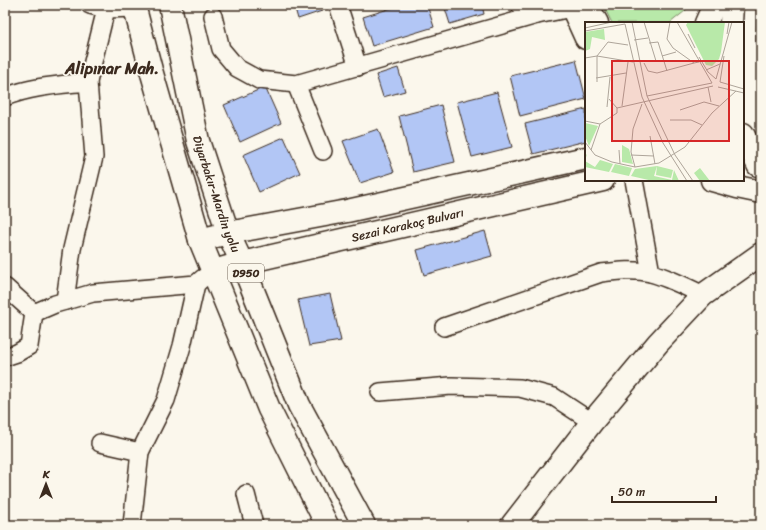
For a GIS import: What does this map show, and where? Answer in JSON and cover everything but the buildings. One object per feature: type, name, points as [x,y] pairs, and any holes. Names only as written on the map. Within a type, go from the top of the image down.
[{"type":"main road","name":"Diyarbakır-Mardin yolu","points":[[170,5],[198,141],[228,233],[242,263],[299,405],[364,525]]},
{"type":"main road","points":[[706,22],[714,5]]},
{"type":"main road","points":[[731,22],[732,5]]},
{"type":"main road","points":[[577,6],[596,22]]},
{"type":"main road","points":[[577,6],[585,34]]},
{"type":"main road","name":"D950","points":[[134,7],[200,240],[204,278],[328,525]]},
{"type":"main road","points":[[744,137],[754,164]]},
{"type":"main road","points":[[200,240],[228,233],[347,211],[585,158]]},
{"type":"main road","name":"Sezai Karakoç Bulvarı","points":[[204,278],[242,263],[598,181]]},
{"type":"main road","points":[[716,181],[761,192]]},
{"type":"main road","points":[[512,525],[592,422],[658,343],[703,295],[761,254]]},
{"type":"street","points":[[338,5],[358,67]]},
{"type":"street","points":[[520,5],[537,15]]},
{"type":"street","points":[[212,16],[221,49],[237,68],[259,80],[296,84],[537,15],[577,6]]},
{"type":"street","points":[[65,301],[72,249],[94,157],[88,82],[98,7],[134,7]]},
{"type":"street","points":[[5,97],[20,90],[88,82]]},
{"type":"street","points":[[296,84],[323,151]]},
{"type":"street","points":[[634,181],[651,273]]},
{"type":"street","points":[[444,327],[602,273],[625,271],[651,273],[703,295]]},
{"type":"street","points":[[34,313],[55,304],[93,293],[204,278],[166,400],[140,452],[132,525]]},
{"type":"street","points":[[5,287],[34,313]]},
{"type":"street","points":[[5,357],[29,346],[34,313]]},
{"type":"street","points":[[380,392],[451,386],[520,388],[554,397],[592,422]]},
{"type":"street","points":[[100,443],[140,452]]},
{"type":"street","points":[[246,494],[254,525]]},
{"type":"green space","points":[[603,5],[690,5],[671,22],[612,22]]},
{"type":"district","name":"Alipınar Mah.","points":[[112,68]]}]
